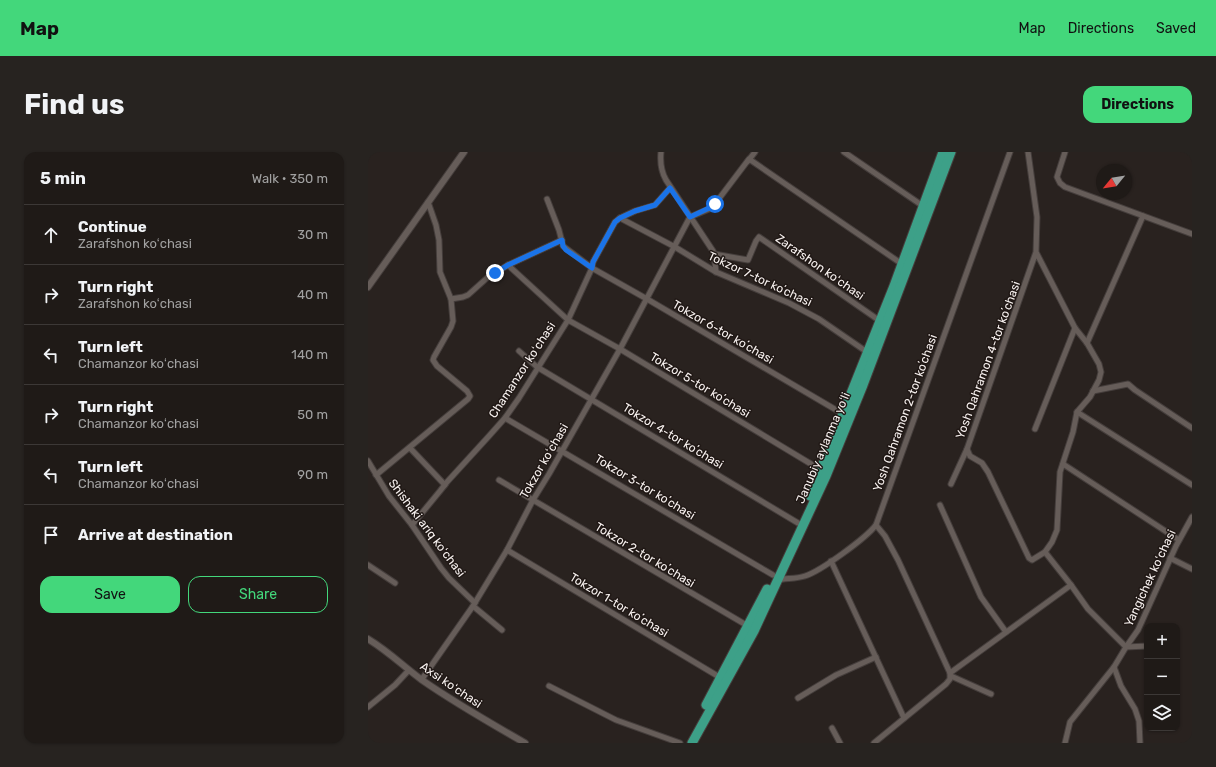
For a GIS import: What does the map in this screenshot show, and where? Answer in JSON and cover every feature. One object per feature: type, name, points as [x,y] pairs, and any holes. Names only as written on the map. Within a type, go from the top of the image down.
[{"type":"highway","name":"Janubiy aylanma yoʻli","points":[[692,743],[754,631],[868,352],[902,264],[942,152]]},
{"type":"highway","name":"Janubiy aylanma yoʻli","points":[[686,743],[775,577],[826,476],[863,385],[951,152]]},
{"type":"street","points":[[368,287],[464,152]]},
{"type":"street","points":[[661,152],[662,173],[670,188],[714,254],[716,272]]},
{"type":"street","points":[[675,247],[690,217],[715,204],[755,152]]},
{"type":"street","points":[[844,152],[923,206]]},
{"type":"street","name":"Yosh Qahramon 2-tor koʼchasi","points":[[876,525],[1010,152]]},
{"type":"street","points":[[1028,152],[1037,217],[1036,252],[1075,328],[1087,343],[1101,367],[1100,380],[1090,397],[1077,412],[1073,432],[1060,472],[1057,530],[1052,542],[1045,552]]},
{"type":"street","points":[[1065,152],[1057,177],[1064,187],[1192,234]]},
{"type":"street","points":[[750,159],[902,264]]},
{"type":"street","name":"Chamanzor koʻchasi","points":[[412,525],[447,482],[505,418],[519,398],[537,367],[568,320],[592,268],[593,262],[612,226],[620,218],[635,211],[655,205],[670,188]]},
{"type":"street","points":[[547,200],[559,230],[563,246],[566,250],[592,268]]},
{"type":"street","points":[[376,475],[410,448],[470,396],[467,391],[437,366],[433,360],[453,321],[450,298],[440,272],[439,240],[436,225],[428,202]]},
{"type":"street","points":[[1087,343],[1143,216]]},
{"type":"street","name":"Tokzor 7-tor koʼchasi","points":[[620,218],[675,247],[716,272],[789,303],[819,319],[868,352]]},
{"type":"street","name":"Zarafshon koʻchasi","points":[[714,254],[748,260],[757,238],[763,238],[880,321]]},
{"type":"street","points":[[450,298],[468,295],[487,278],[508,265],[562,240]]},
{"type":"street","name":"Tokzor koʻchasi","points":[[422,680],[474,604],[507,550],[533,500],[620,349],[675,247]]},
{"type":"street","name":"Yosh Qahramon 4-tor koʼchasi","points":[[1036,252],[967,449],[970,456],[982,463],[988,472],[1029,558],[1034,560],[1045,552]]},
{"type":"street","name":"Chamanzor koʻchasi","points":[[508,265],[568,320]]},
{"type":"street","name":"Tokzor 6-tor koʼchasi","points":[[592,268],[647,298],[843,414]]},
{"type":"street","name":"Tokzor 5-tor koʼchasi","points":[[568,320],[620,349],[821,470]]},
{"type":"street","points":[[1035,429],[1075,328]]},
{"type":"street","name":"Tokzor 4-tor koʼchasi","points":[[518,351],[537,367],[798,523]]},
{"type":"street","points":[[1093,391],[1128,384],[1192,428]]},
{"type":"street","points":[[1077,412],[1192,485]]},
{"type":"street","name":"Tokzor 3-tor koʼchasi","points":[[505,418],[562,450],[775,577]]},
{"type":"street","points":[[410,448],[445,485]]},
{"type":"street","points":[[950,484],[967,449]]},
{"type":"street","name":"Shishaki ariq koʻchasi","points":[[368,461],[389,496],[412,525],[449,578],[502,630]]},
{"type":"street","points":[[1063,464],[1179,540]]},
{"type":"street","name":"Tokzor 2-tor koʼchasi","points":[[499,480],[748,626]]},
{"type":"street","points":[[940,505],[981,597],[1006,632]]},
{"type":"street","name":"Yangichek koʻchasi","points":[[1065,743],[1070,722],[1114,667],[1138,630],[1170,558],[1192,518]]},
{"type":"street","points":[[775,577],[806,576],[831,561],[862,539],[876,525],[885,536],[898,560],[951,674],[991,694]]},
{"type":"street","name":"Tokzor 1-tor koʼchasi","points":[[507,550],[721,678]]},
{"type":"street","name":"Yangichek koʻchasi","points":[[1045,552],[1088,609],[1126,647]]},
{"type":"street","points":[[1170,558],[1192,569]]},
{"type":"street","points":[[831,561],[904,718]]},
{"type":"street","points":[[368,565],[395,583]]},
{"type":"street","points":[[874,743],[946,684],[950,679],[951,674],[1071,585]]},
{"type":"street","name":"Axsi koʻchasi","points":[[368,639],[384,649],[422,680],[472,714],[525,743]]},
{"type":"street","points":[[1126,647],[1144,646]]},
{"type":"street","points":[[798,698],[836,675],[876,657]]},
{"type":"street","points":[[1114,667],[1121,686],[1139,721],[1140,743]]},
{"type":"street","points":[[368,707],[395,685],[409,670]]},
{"type":"street","points":[[549,686],[609,716],[680,743]]},
{"type":"street","points":[[832,728],[840,743]]},
{"type":"route","points":[[495,273],[508,265],[562,240],[563,246],[566,250],[592,268],[593,262],[615,222],[635,211],[655,205],[670,188],[690,217],[715,204]]}]
